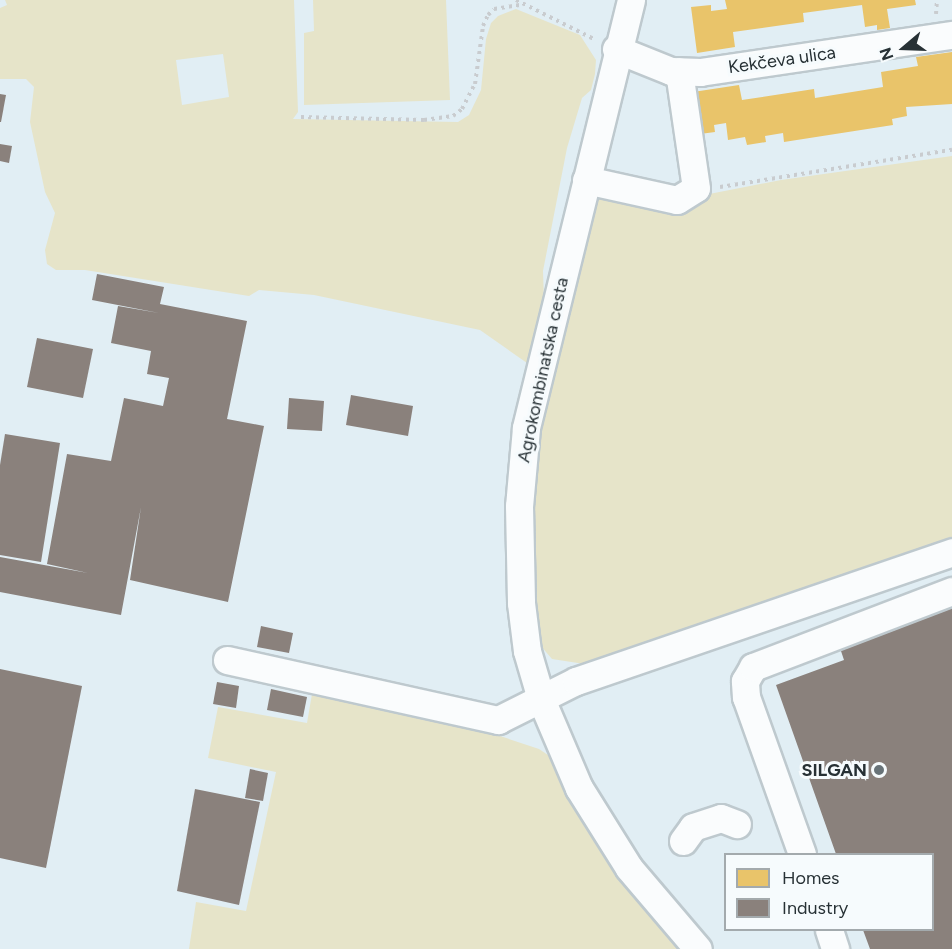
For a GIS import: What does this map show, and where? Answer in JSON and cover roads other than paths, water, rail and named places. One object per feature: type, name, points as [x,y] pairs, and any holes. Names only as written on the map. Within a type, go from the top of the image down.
[{"type":"street","name":"Agrokombinatska cesta","points":[[631,0],[616,49],[534,390],[521,467],[521,603],[527,651],[541,699],[561,752],[601,826],[629,868],[698,949]]},
{"type":"street","name":"Kekčeva ulica","points":[[616,49],[679,71],[700,72],[952,34]]},
{"type":"street","points":[[586,180],[677,200],[696,188],[679,71]]},
{"type":"street","points":[[227,660],[498,720],[576,681],[952,552]]},
{"type":"street","points":[[801,853],[746,697],[745,681],[753,667],[771,658],[952,591]]},
{"type":"street","points":[[683,841],[693,827],[721,818],[738,824]]},
{"type":"street","points":[[828,931],[835,949]]},
{"type":"place","name":"SILGAN","points":[[879,770]]}]
